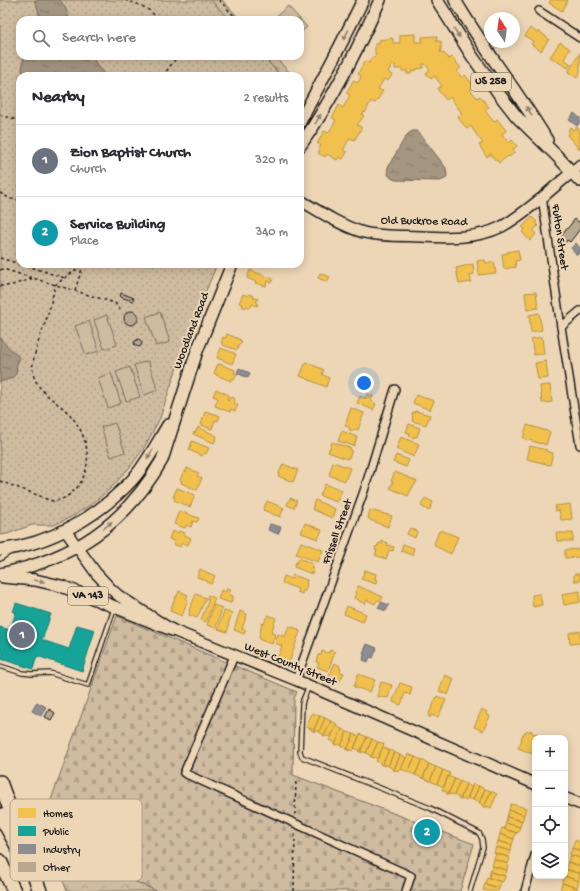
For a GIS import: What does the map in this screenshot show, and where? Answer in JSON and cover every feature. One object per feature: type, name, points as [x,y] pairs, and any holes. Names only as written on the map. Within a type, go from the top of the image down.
[{"type":"highway","points":[[0,782],[10,810]]},
{"type":"highway","points":[[0,815],[10,834]]},
{"type":"highway","points":[[0,861],[12,886]]},
{"type":"highway","points":[[0,872],[12,886]]},
{"type":"highway","points":[[34,881],[39,891]]},
{"type":"highway","points":[[35,881],[39,891]]},
{"type":"main road","points":[[304,114],[363,0]]},
{"type":"main road","points":[[304,140],[347,68],[380,0]]},
{"type":"main road","name":"US 258","points":[[437,0],[472,56],[517,117],[556,156],[576,169],[580,180]]},
{"type":"main road","name":"US 258","points":[[455,0],[530,113],[556,156]]},
{"type":"main road","name":"Old Buckroe Road","points":[[304,202],[335,220],[367,233],[383,235],[450,237],[475,236],[497,229],[514,219],[576,169]]},
{"type":"main road","name":"Woodland Road","points":[[0,575],[47,561],[77,548],[119,516],[153,475],[162,460],[197,351],[230,268]]},
{"type":"main road","name":"Woodland Road","points":[[0,550],[40,541],[80,522],[98,510],[133,479],[151,454],[178,409]]},
{"type":"main road","name":"West County Street","points":[[65,530],[105,584],[119,596],[172,630],[296,680],[532,783]]},
{"type":"main road","name":"VA 143","points":[[0,575],[35,580],[61,586],[90,596],[172,630]]},
{"type":"main road","points":[[568,799],[580,804]]},
{"type":"street","points":[[539,11],[580,38]]},
{"type":"street","name":"Fulton Street","points":[[542,197],[580,445]]},
{"type":"street","points":[[561,327],[580,311]]},
{"type":"street","name":"Frissell Street","points":[[296,680],[364,491],[395,389]]},
{"type":"street","points":[[234,656],[184,773],[411,876],[406,891]]},
{"type":"street","points":[[525,891],[532,866]]},
{"type":"lane","points":[[0,558],[8,554],[13,548]]},
{"type":"lane","points":[[0,666],[22,673],[50,673],[88,685],[119,596]]},
{"type":"lane","points":[[309,686],[303,700],[301,711],[300,752],[302,757],[430,808],[479,833],[482,839],[483,847],[470,891]]},
{"type":"path","points":[[125,0],[144,7],[155,16]]},
{"type":"path","points":[[219,0],[234,16]]},
{"type":"path","points":[[166,72],[175,60]]},
{"type":"path","points":[[0,115],[16,120]]},
{"type":"path","points":[[0,193],[11,199],[16,200]]},
{"type":"path","points":[[0,258],[16,263]]},
{"type":"path","points":[[0,270],[3,268],[115,303],[121,311]]},
{"type":"path","points":[[33,268],[65,278]]},
{"type":"path","points":[[0,481],[52,501],[68,496],[75,490],[85,472],[88,461],[87,450],[80,429],[64,409],[51,399],[41,388],[32,372],[32,362],[48,315],[56,285],[79,268]]},
{"type":"path","points":[[76,290],[83,268]]},
{"type":"path","points":[[0,286],[14,284],[34,278]]},
{"type":"path","points":[[294,891],[296,779]]},
{"type":"green space","points":[[0,0],[211,0],[226,16],[16,16],[16,60],[267,60],[277,72],[16,72],[16,268],[215,268],[187,337],[160,418],[144,448],[130,467],[112,487],[97,500],[75,515],[54,525],[32,525],[0,535]]},
{"type":"green space","points":[[211,0],[222,0],[237,16],[226,16]]},
{"type":"green space","points":[[288,6],[297,16],[277,16]]},
{"type":"green space","points":[[267,60],[278,60],[289,72],[277,72]]},
{"type":"green space","points":[[160,312],[170,342],[156,346],[146,317]]},
{"type":"green space","points":[[107,315],[117,345],[104,349],[94,320]]},
{"type":"green space","points":[[89,321],[99,351],[86,355],[75,326]]},
{"type":"green space","points":[[148,361],[158,390],[144,395],[134,365]]},
{"type":"green space","points":[[130,367],[140,397],[126,401],[116,372]]},
{"type":"green space","points":[[111,373],[121,403],[108,408],[98,378]]},
{"type":"green space","points":[[115,423],[125,452],[111,457],[101,427]]},
{"type":"green space","points":[[117,616],[297,692],[294,698],[293,775],[474,844],[460,891],[157,891],[134,881],[142,881],[142,799],[51,799]]},
{"type":"green space","points":[[63,881],[134,881],[157,891],[67,891]]},
{"type":"water","points":[[35,0],[60,0],[68,16],[40,16]]},
{"type":"water","points":[[23,60],[94,60],[102,72],[23,72]]},
{"type":"water","points":[[413,131],[420,134],[446,168],[447,176],[445,179],[440,181],[395,180],[388,175],[388,167],[406,136]]},
{"type":"water","points":[[0,338],[20,358],[17,364],[16,374],[12,378],[0,382]]},
{"type":"building: Homes","points":[[551,0],[568,0],[562,11],[549,3]]},
{"type":"building: Homes","points":[[530,28],[538,33],[539,31],[549,39],[541,51],[531,44],[533,41],[525,36]]},
{"type":"building: Homes","points":[[415,34],[415,42],[422,42],[422,37],[435,36],[437,37],[436,41],[441,41],[440,51],[442,54],[444,53],[449,59],[452,57],[453,58],[461,68],[457,71],[462,78],[465,75],[473,85],[474,87],[470,89],[477,98],[480,96],[489,107],[485,110],[486,112],[494,122],[497,119],[505,129],[506,131],[502,134],[509,143],[512,140],[517,146],[513,149],[515,152],[509,157],[508,156],[499,163],[491,154],[487,157],[486,156],[479,145],[483,143],[471,126],[467,129],[459,119],[458,117],[462,114],[461,112],[450,97],[446,100],[438,90],[438,88],[442,86],[435,76],[431,79],[426,73],[430,70],[425,64],[423,64],[423,68],[412,71],[411,74],[407,74],[407,71],[402,71],[402,69],[395,69],[395,65],[392,65],[388,72],[392,75],[388,81],[384,79],[378,89],[383,91],[375,103],[371,101],[365,113],[364,112],[362,115],[364,116],[357,125],[361,127],[361,129],[354,140],[350,138],[343,150],[347,152],[343,159],[339,157],[337,160],[327,154],[325,157],[318,153],[321,145],[317,143],[324,131],[328,133],[330,131],[336,120],[332,118],[339,105],[343,108],[350,95],[346,93],[353,81],[354,80],[357,83],[359,81],[361,76],[358,74],[364,62],[369,63],[372,57],[374,58],[376,54],[375,44],[379,44],[379,40],[392,38],[393,43],[400,43],[400,35]]},
{"type":"building: Homes","points":[[560,42],[570,49],[564,59],[571,64],[568,68],[550,57]]},
{"type":"building: Homes","points":[[580,53],[580,73],[577,78],[568,72]]},
{"type":"building: Homes","points":[[571,127],[573,130],[577,127],[580,131],[580,150],[567,135],[570,132],[568,130]]},
{"type":"building: Homes","points":[[532,217],[537,222],[535,223],[538,226],[533,231],[536,234],[530,241],[522,232],[525,229],[522,227]]},
{"type":"building: Homes","points":[[518,250],[520,260],[515,261],[516,267],[504,269],[502,254]]},
{"type":"building: Homes","points":[[485,260],[486,263],[494,262],[496,273],[479,275],[477,261]]},
{"type":"building: Homes","points":[[473,264],[474,274],[470,275],[471,282],[459,284],[456,268]]},
{"type":"building: Homes","points":[[250,270],[273,279],[271,283],[267,281],[266,286],[255,283],[256,282],[247,278]]},
{"type":"building: Homes","points":[[320,273],[330,277],[327,282],[318,278]]},
{"type":"building: Homes","points":[[536,292],[538,308],[527,310],[525,293]]},
{"type":"building: Homes","points":[[243,294],[248,296],[249,294],[258,299],[256,302],[258,303],[257,306],[252,304],[250,308],[246,306],[245,308],[242,306],[243,304],[239,303]]},
{"type":"building: Homes","points":[[539,313],[542,330],[531,332],[529,315]]},
{"type":"building: Homes","points":[[227,334],[241,340],[240,341],[242,342],[239,344],[237,350],[221,343],[223,337],[226,338]]},
{"type":"building: Homes","points":[[542,337],[544,354],[534,355],[531,339]]},
{"type":"building: Homes","points":[[221,348],[236,354],[232,364],[217,358]]},
{"type":"building: Homes","points":[[546,361],[548,378],[538,379],[535,363]]},
{"type":"building: Homes","points":[[306,362],[324,370],[322,374],[329,378],[326,387],[300,376]]},
{"type":"building: Homes","points":[[218,364],[235,370],[234,373],[237,374],[234,379],[232,378],[231,381],[216,375],[214,373]]},
{"type":"building: Homes","points":[[550,385],[552,402],[542,403],[540,386]]},
{"type":"building: Homes","points":[[216,389],[229,395],[227,398],[228,401],[232,397],[234,398],[234,403],[238,405],[235,411],[231,409],[230,412],[215,406],[218,398],[213,396]]},
{"type":"building: Homes","points":[[367,394],[373,396],[371,401],[376,404],[373,410],[357,403],[360,396],[365,398]]},
{"type":"building: Homes","points":[[416,395],[434,401],[430,410],[413,403]]},
{"type":"building: Homes","points":[[351,408],[364,413],[358,430],[354,429],[353,431],[349,430],[350,427],[345,426]]},
{"type":"building: Homes","points":[[205,411],[220,416],[218,421],[215,420],[212,429],[201,425]]},
{"type":"building: Homes","points":[[415,411],[430,415],[426,425],[412,421],[412,415]]},
{"type":"building: Homes","points":[[409,424],[420,428],[417,437],[414,436],[414,438],[409,436],[410,433],[406,432]]},
{"type":"building: Homes","points":[[527,425],[550,432],[546,445],[523,438]]},
{"type":"building: Homes","points":[[198,427],[217,436],[214,443],[193,434]]},
{"type":"building: Homes","points":[[342,431],[357,437],[354,446],[338,441]]},
{"type":"building: Homes","points":[[401,437],[419,444],[414,457],[396,449]]},
{"type":"building: Homes","points":[[192,441],[209,448],[206,454],[204,453],[202,456],[189,450]]},
{"type":"building: Homes","points":[[332,442],[350,448],[352,450],[349,458],[347,459],[328,452]]},
{"type":"building: Homes","points":[[530,446],[553,453],[550,465],[527,459]]},
{"type":"building: Homes","points":[[396,455],[409,460],[406,467],[393,462]]},
{"type":"building: Homes","points":[[333,462],[350,468],[345,481],[329,475]]},
{"type":"building: Homes","points":[[283,464],[298,470],[293,482],[278,476]]},
{"type":"building: Homes","points":[[187,468],[199,473],[197,476],[202,478],[197,490],[181,483],[182,481],[180,480]]},
{"type":"building: Homes","points":[[395,472],[417,481],[408,496],[390,488]]},
{"type":"building: Homes","points":[[325,484],[342,490],[337,502],[320,496]]},
{"type":"building: Homes","points":[[177,488],[195,495],[190,507],[174,500],[175,497],[173,497]]},
{"type":"building: Homes","points":[[290,498],[297,501],[294,508],[287,505]]},
{"type":"building: Homes","points":[[425,498],[433,502],[429,511],[421,506]]},
{"type":"building: Homes","points":[[315,500],[335,509],[332,518],[312,509]]},
{"type":"building: Homes","points":[[267,501],[284,508],[280,517],[263,510]]},
{"type":"building: Homes","points":[[570,504],[572,519],[561,520],[559,510],[556,511],[555,506]]},
{"type":"building: Homes","points":[[370,510],[392,516],[388,527],[370,520],[368,518]]},
{"type":"building: Homes","points":[[179,511],[199,518],[197,522],[193,521],[191,527],[186,525],[185,528],[174,524]]},
{"type":"building: Homes","points":[[305,523],[322,530],[318,539],[301,533]]},
{"type":"building: Homes","points":[[410,528],[417,531],[415,538],[407,534]]},
{"type":"building: Homes","points":[[441,530],[458,537],[451,554],[435,546],[434,544],[439,531]]},
{"type":"building: Homes","points":[[172,531],[185,533],[184,535],[191,538],[188,545],[182,543],[180,547],[173,544],[174,541],[169,539]]},
{"type":"building: Homes","points":[[556,533],[573,533],[573,541],[557,541]]},
{"type":"building: Homes","points":[[382,541],[388,543],[387,545],[394,547],[393,551],[389,550],[386,559],[375,555],[377,550],[375,550],[376,546],[377,547],[379,543],[382,544]]},
{"type":"building: Homes","points":[[301,542],[323,550],[318,562],[296,554]]},
{"type":"building: Homes","points":[[403,544],[414,548],[412,555],[401,551]]},
{"type":"building: Homes","points":[[580,549],[580,557],[565,558],[565,550]]},
{"type":"building: Homes","points":[[299,558],[313,564],[311,568],[314,569],[312,574],[294,567]]},
{"type":"building: Homes","points":[[200,569],[215,576],[211,584],[197,577]]},
{"type":"building: Homes","points":[[365,570],[376,574],[376,584],[361,579]]},
{"type":"building: Homes","points":[[574,574],[580,574],[580,581],[574,581]]},
{"type":"building: Homes","points":[[293,575],[307,580],[305,591],[303,591],[302,594],[297,592],[298,589],[282,583],[284,576],[292,579]]},
{"type":"building: Homes","points":[[358,586],[383,597],[381,601],[377,600],[375,604],[367,600],[365,604],[354,598]]},
{"type":"building: Homes","points":[[227,588],[231,589],[229,595],[233,596],[231,603],[218,599],[221,590],[226,592]]},
{"type":"building: Homes","points":[[179,591],[188,595],[186,599],[188,600],[182,616],[170,611]]},
{"type":"building: Homes","points":[[580,591],[580,602],[564,605],[562,594]]},
{"type":"building: Homes","points":[[196,594],[206,598],[197,618],[189,615],[189,610]]},
{"type":"building: Homes","points":[[540,594],[542,605],[533,607],[532,595]]},
{"type":"building: Homes","points":[[208,595],[215,598],[206,622],[201,620],[209,599],[207,599]]},
{"type":"building: Homes","points":[[214,605],[222,608],[216,628],[207,625]]},
{"type":"building: Homes","points":[[347,606],[366,614],[363,622],[344,614]]},
{"type":"building: Homes","points":[[224,611],[232,613],[227,632],[218,629]]},
{"type":"building: Homes","points":[[240,611],[247,614],[242,629],[246,630],[244,634],[234,630]]},
{"type":"building: Homes","points":[[268,615],[276,618],[271,633],[275,634],[272,644],[260,640],[259,637],[262,623],[264,624]]},
{"type":"building: Homes","points":[[289,626],[300,631],[288,666],[276,662],[282,646],[275,643],[278,634],[285,637]]},
{"type":"building: Homes","points":[[580,631],[580,643],[570,644],[569,633]]},
{"type":"building: Homes","points":[[330,650],[335,652],[328,671],[317,667],[319,663],[316,662],[318,655],[321,655],[322,651],[329,653]]},
{"type":"building: Homes","points":[[335,663],[340,666],[340,672],[344,673],[340,681],[329,676]]},
{"type":"building: Homes","points":[[358,674],[375,680],[370,692],[354,687]]},
{"type":"building: Homes","points":[[445,675],[454,679],[448,695],[439,691]]},
{"type":"building: Homes","points":[[381,682],[392,685],[388,698],[377,696]]},
{"type":"building: Homes","points":[[400,683],[412,687],[410,695],[405,693],[401,705],[393,702]]},
{"type":"building: Homes","points":[[437,696],[446,700],[438,717],[431,715],[431,717],[429,717],[428,716]]},
{"type":"building: Homes","points":[[482,709],[490,716],[483,731],[474,727]]},
{"type":"building: Homes","points":[[312,713],[320,716],[313,731],[311,730],[312,729],[306,727]]},
{"type":"building: Homes","points":[[320,716],[325,718],[319,732],[315,730],[315,732],[313,731]]},
{"type":"building: Homes","points":[[325,718],[331,721],[323,736],[323,734],[319,732]]},
{"type":"building: Homes","points":[[331,721],[337,724],[331,737],[326,737],[324,736]]},
{"type":"building: Homes","points":[[336,726],[342,729],[335,745],[333,744],[334,742],[329,740]]},
{"type":"building: Homes","points":[[342,729],[347,732],[341,746],[338,744],[335,745]]},
{"type":"building: Homes","points":[[527,730],[538,734],[532,735],[532,754],[518,748],[522,740],[522,736]]},
{"type":"building: Homes","points":[[347,732],[354,734],[347,750],[345,749],[346,747],[341,746]]},
{"type":"building: Homes","points":[[354,734],[359,737],[353,751],[349,749],[349,751],[347,750]]},
{"type":"building: Homes","points":[[360,734],[367,737],[360,752],[354,748]]},
{"type":"building: Homes","points":[[367,737],[372,739],[366,753],[362,751],[362,753],[360,752]]},
{"type":"building: Homes","points":[[372,739],[378,742],[371,757],[366,753]]},
{"type":"building: Homes","points":[[378,742],[384,744],[378,758],[373,758],[371,757]]},
{"type":"building: Homes","points":[[383,747],[389,750],[382,765],[376,761]]},
{"type":"building: Homes","points":[[389,750],[394,752],[388,766],[385,764],[384,766],[382,765]]},
{"type":"building: Homes","points":[[394,752],[400,755],[394,770],[392,770],[392,768],[388,766]]},
{"type":"building: Homes","points":[[408,754],[415,757],[408,772],[401,769]]},
{"type":"building: Homes","points":[[400,755],[406,758],[400,771],[395,771],[394,770]]},
{"type":"building: Homes","points":[[415,757],[422,760],[415,775],[408,772]]},
{"type":"building: Homes","points":[[422,760],[429,764],[423,778],[415,775]]},
{"type":"building: Homes","points":[[429,764],[436,767],[430,781],[423,778]]},
{"type":"building: Homes","points":[[436,767],[443,770],[437,784],[430,781]]},
{"type":"building: Homes","points":[[443,770],[450,773],[444,787],[437,784]]},
{"type":"building: Homes","points":[[448,776],[455,779],[448,794],[446,794],[447,792],[442,790]]},
{"type":"building: Homes","points":[[455,779],[460,781],[454,795],[450,795],[448,794]]},
{"type":"building: Homes","points":[[460,781],[466,784],[460,800],[454,795]]},
{"type":"building: Homes","points":[[466,784],[472,787],[466,801],[462,799],[460,800]]},
{"type":"building: Homes","points":[[473,784],[479,786],[473,800],[467,798]]},
{"type":"building: Homes","points":[[479,786],[485,789],[479,803],[473,800]]},
{"type":"building: Homes","points":[[485,789],[491,791],[484,807],[479,803]]},
{"type":"building: Homes","points":[[491,791],[497,794],[491,808],[487,806],[486,808],[484,807]]},
{"type":"building: Homes","points":[[511,804],[526,808],[524,815],[509,810]]},
{"type":"building: Homes","points":[[509,810],[524,815],[522,821],[507,817]]},
{"type":"building: Homes","points":[[507,817],[522,821],[520,827],[506,823]]},
{"type":"building: Homes","points":[[418,823],[434,829],[432,835],[428,833],[426,839],[418,836],[420,830],[416,829]]},
{"type":"building: Homes","points":[[506,823],[520,827],[518,833],[504,829]]},
{"type":"building: Homes","points":[[502,828],[516,833],[514,839],[500,834]]},
{"type":"building: Homes","points":[[500,834],[514,839],[512,845],[498,841]]},
{"type":"building: Homes","points":[[575,840],[580,842],[580,851],[572,848]]},
{"type":"building: Homes","points":[[498,841],[512,845],[511,851],[496,847]]},
{"type":"building: Homes","points":[[496,847],[511,851],[509,857],[494,853]]},
{"type":"building: Homes","points":[[572,848],[580,851],[580,858],[570,855]]},
{"type":"building: Homes","points":[[496,853],[510,858],[508,864],[494,859]]},
{"type":"building: Homes","points":[[570,855],[580,858],[580,866],[568,862]]},
{"type":"building: Homes","points":[[494,859],[508,864],[507,870],[492,866]]},
{"type":"building: Homes","points":[[568,862],[580,866],[580,874],[568,870]]},
{"type":"building: Homes","points":[[492,866],[507,870],[505,876],[490,872]]},
{"type":"building: Homes","points":[[568,870],[580,874],[579,881],[568,877]]},
{"type":"building: Homes","points":[[490,872],[505,876],[503,882],[489,878]]},
{"type":"building: Homes","points":[[487,877],[501,882],[499,888],[485,884]]},
{"type":"building: Homes","points":[[568,877],[579,881],[577,888],[562,883],[563,879],[568,879]]},
{"type":"building: Homes","points":[[562,883],[577,888],[576,891],[560,891]]},
{"type":"building: Homes","points":[[485,884],[499,888],[498,891],[483,890]]},
{"type":"building: Public","points":[[16,603],[51,614],[42,640],[69,649],[77,625],[95,630],[82,671],[37,656],[33,669],[1,659],[3,652],[0,651],[0,627],[10,630],[16,612],[13,612]]},
{"type":"building: Industry","points":[[574,113],[580,118],[580,122],[577,126],[569,120]]},
{"type":"building: Industry","points":[[576,243],[580,248],[580,252],[577,255],[571,248]]},
{"type":"building: Industry","points":[[239,368],[250,373],[248,378],[237,373]]},
{"type":"building: Industry","points":[[270,524],[281,527],[278,534],[268,530]]},
{"type":"building: Industry","points":[[381,602],[389,605],[386,611],[378,608]]},
{"type":"building: Industry","points":[[367,644],[377,648],[373,658],[370,657],[368,662],[363,660],[363,653]]},
{"type":"building: Industry","points":[[37,702],[46,707],[41,716],[32,711]]},
{"type":"building: Other","points":[[575,219],[580,223],[580,229],[570,242],[567,240],[564,245],[560,242],[563,238],[561,236]]},
{"type":"building: Other","points":[[121,293],[134,298],[133,301],[120,297]]},
{"type":"building: Other","points":[[131,311],[136,313],[138,318],[136,323],[131,325],[126,323],[124,318],[126,313]]},
{"type":"building: Other","points":[[139,339],[142,342],[141,346],[138,347],[134,344],[135,341]]},
{"type":"building: Other","points":[[49,709],[55,713],[51,720],[45,717]]},
{"type":"place","name":"Zion Baptist Church","points":[[22,635]]},
{"type":"place","name":"Service Building","points":[[427,832]]}]
